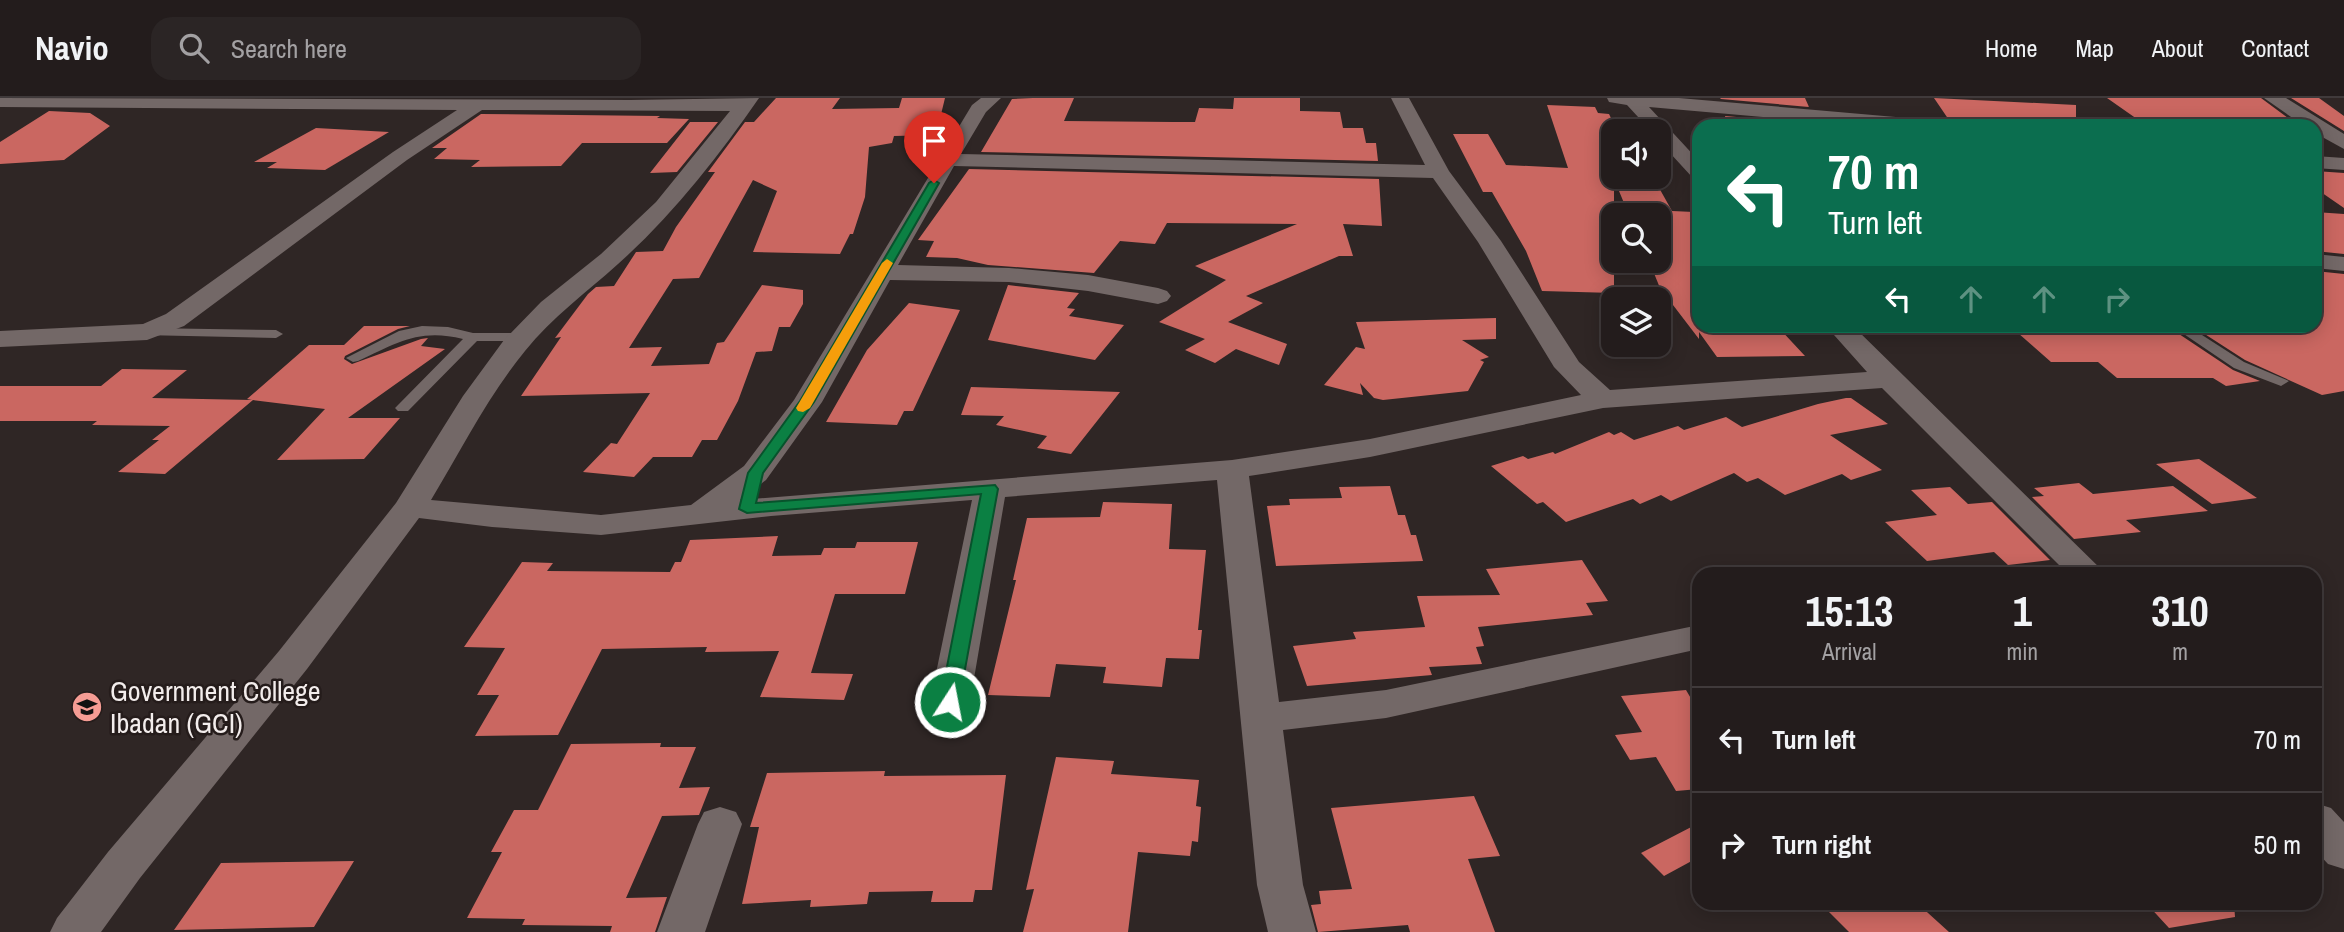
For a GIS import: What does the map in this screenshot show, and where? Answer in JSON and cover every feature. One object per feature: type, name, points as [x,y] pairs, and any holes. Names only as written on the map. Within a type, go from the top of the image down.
[{"type":"street","points":[[700,514],[755,473],[807,402],[947,160],[979,109],[992,98]]},
{"type":"street","points":[[1400,98],[1439,172],[1489,241],[1568,368],[1603,399]]},
{"type":"street","points":[[2273,98],[2306,119]]},
{"type":"street","points":[[1624,99],[1851,119]]},
{"type":"street","points":[[1624,99],[1692,166]]},
{"type":"street","points":[[0,101],[478,105],[747,101]]},
{"type":"street","points":[[74,932],[124,865],[293,660],[410,507],[478,396],[523,337],[550,307],[610,258],[664,207],[747,101]]},
{"type":"street","points":[[0,339],[147,332],[175,320],[400,156],[478,105]]},
{"type":"street","points":[[2322,129],[2344,143]]},
{"type":"street","points":[[947,160],[1439,172]]},
{"type":"street","points":[[2322,162],[2344,164]]},
{"type":"street","points":[[2322,262],[2344,264]]},
{"type":"street","points":[[882,272],[1009,275],[1088,283],[1158,296]]},
{"type":"street","points":[[1846,333],[2081,567]]},
{"type":"street","points":[[410,507],[492,517],[601,525],[747,509],[1232,469],[1370,448],[1603,399],[1889,379]]},
{"type":"street","points":[[1232,469],[1280,885],[1292,932]]},
{"type":"street","points":[[747,509],[755,473]]},
{"type":"street","points":[[950,702],[990,489]]},
{"type":"street","points":[[1261,718],[1386,704],[1692,638]]},
{"type":"street","points":[[681,932],[720,824]]},
{"type":"street","points":[[2322,827],[2344,851]]},
{"type":"lane","points":[[353,358],[395,337],[422,330],[448,331],[473,337],[523,337]]},
{"type":"lane","points":[[147,332],[276,334]]},
{"type":"lane","points":[[2190,333],[2239,365],[2281,382]]},
{"type":"lane","points":[[404,408],[473,337]]},
{"type":"building","points":[[776,98],[840,98],[832,109],[899,108],[902,98],[945,98],[936,135],[894,136],[892,143],[869,147],[865,197],[853,234],[850,234],[840,254],[753,252],[777,191],[753,180],[699,278],[673,279],[629,348],[662,347],[651,366],[709,364],[717,343],[724,342],[762,285],[803,290],[803,304],[790,327],[779,327],[772,351],[756,352],[738,401],[717,440],[702,440],[692,457],[653,457],[634,477],[583,472],[611,443],[617,444],[650,393],[521,396],[561,337],[555,338],[588,294],[596,287],[614,286],[636,252],[663,251],[676,227],[715,172],[708,172],[745,122],[754,122]]},
{"type":"building","points":[[1074,98],[1064,121],[1195,122],[1199,108],[1233,109],[1234,98],[1300,98],[1300,111],[1340,112],[1343,128],[1363,128],[1366,143],[1376,143],[1378,161],[981,152],[1012,99]]},
{"type":"building","points":[[1805,98],[1809,107],[1721,99]]},
{"type":"building","points":[[1934,98],[2076,105],[2076,119],[1948,119]]},
{"type":"building","points":[[2107,98],[2261,98],[2290,119],[2137,119]]},
{"type":"building","points":[[2291,98],[2319,98],[2344,116],[2344,131]]},
{"type":"building","points":[[1547,105],[1595,107],[1598,113],[1609,114],[1612,119],[1601,119],[1601,189],[1614,189],[1614,203],[1601,203],[1601,273],[1614,273],[1614,287],[1601,287],[1601,293],[1542,291],[1526,251],[1492,192],[1483,192],[1453,134],[1488,134],[1506,165],[1568,168]]},
{"type":"building","points":[[49,111],[90,113],[110,126],[64,160],[0,164],[0,142]]},
{"type":"building","points":[[481,114],[660,116],[657,118],[689,119],[667,143],[582,143],[561,166],[471,167],[480,160],[434,159],[447,148],[432,148]]},
{"type":"building","points":[[1725,116],[1760,119],[1726,119]]},
{"type":"building","points":[[690,122],[718,122],[677,172],[650,173]]},
{"type":"building","points":[[316,128],[389,132],[325,170],[267,168],[277,162],[254,162]]},
{"type":"building","points":[[969,169],[1379,179],[1382,226],[1343,224],[1353,256],[1339,256],[1246,296],[1263,303],[1228,322],[1287,344],[1279,365],[1236,349],[1215,363],[1185,350],[1205,339],[1159,322],[1226,280],[1195,266],[1297,224],[1167,223],[1155,244],[1120,241],[1094,273],[926,257],[934,241],[918,240]]},
{"type":"building","points":[[2322,171],[2344,173],[2344,208],[2322,193]]},
{"type":"building","points":[[1618,189],[1660,189],[1668,203],[1624,203]]},
{"type":"building","points":[[1671,209],[1692,212],[1692,330],[1671,302],[1671,287],[1660,287],[1654,273],[1671,273]]},
{"type":"building","points":[[2322,212],[2344,214],[2344,254],[2322,252]]},
{"type":"building","points":[[2322,272],[2344,274],[2344,391],[2322,395],[2245,360],[2203,333],[2322,333]]},
{"type":"building","points":[[1008,285],[1079,293],[1067,308],[1075,309],[1069,316],[1124,325],[1095,360],[988,340]]},
{"type":"building","points":[[909,303],[960,310],[913,411],[904,411],[897,425],[826,422],[867,350]]},
{"type":"building","points":[[1496,318],[1496,339],[1462,340],[1489,357],[1480,360],[1484,362],[1468,391],[1383,400],[1374,398],[1360,383],[1363,395],[1324,385],[1356,347],[1365,349],[1356,322]]},
{"type":"building","points":[[364,326],[410,326],[398,329],[345,356],[344,359],[352,364],[421,339],[428,338],[421,346],[445,349],[348,418],[400,418],[364,459],[277,460],[325,409],[253,400],[165,474],[118,472],[159,440],[152,440],[170,426],[92,425],[97,421],[0,421],[0,386],[101,386],[122,369],[187,370],[152,398],[252,400],[247,399],[309,345],[344,345]]},
{"type":"building","points":[[1700,333],[1784,333],[1805,356],[1717,357]]},
{"type":"building","points":[[2018,333],[2178,333],[2233,370],[2260,381],[2226,386],[2213,378],[2117,378],[2098,362],[2051,362]]},
{"type":"building","points":[[971,387],[1120,392],[1071,454],[1037,448],[1047,436],[996,425],[1004,416],[961,415]]},
{"type":"building","points":[[1851,398],[1888,424],[1830,435],[1882,470],[1851,480],[1842,474],[1785,495],[1758,478],[1747,482],[1734,473],[1671,501],[1661,495],[1640,504],[1633,499],[1566,522],[1543,502],[1537,504],[1491,466],[1523,456],[1528,459],[1553,452],[1555,454],[1609,432],[1614,435],[1621,432],[1634,440],[1678,426],[1684,430],[1726,417],[1742,427]]},
{"type":"building","points":[[2199,459],[2257,498],[2212,504],[2156,464]]},
{"type":"building","points":[[2079,483],[2093,494],[2173,486],[2208,511],[2126,520],[2141,532],[2074,539],[2032,497],[2044,496],[2034,488]]},
{"type":"building","points":[[1390,486],[1398,515],[1405,515],[1411,535],[1416,535],[1423,561],[1276,566],[1267,506],[1290,505],[1289,499],[1342,498],[1339,487]]},
{"type":"building","points":[[1950,487],[1968,504],[1992,502],[2050,560],[2008,565],[1994,552],[1927,561],[1885,522],[1937,515],[1911,490]]},
{"type":"building","points":[[1103,502],[1172,504],[1169,549],[1206,550],[1198,630],[1202,630],[1199,659],[1166,658],[1162,687],[1103,683],[1106,667],[1056,664],[1050,697],[988,695],[1016,580],[1013,580],[1027,518],[1100,517]]},
{"type":"building","points":[[778,536],[772,556],[821,555],[824,548],[855,548],[857,542],[918,542],[905,594],[835,594],[811,673],[853,674],[844,700],[760,697],[779,651],[705,652],[707,647],[602,649],[558,735],[475,736],[499,695],[477,695],[505,648],[464,647],[522,562],[553,563],[547,571],[670,572],[675,562],[681,562],[690,540]]},
{"type":"building","points":[[1582,560],[1608,601],[1586,603],[1593,615],[1478,627],[1484,646],[1476,647],[1482,664],[1429,667],[1432,675],[1307,686],[1293,646],[1356,639],[1353,632],[1425,627],[1417,596],[1500,595],[1486,569]]},
{"type":"building","points":[[1686,690],[1692,700],[1692,790],[1676,791],[1656,757],[1630,760],[1615,735],[1642,732],[1621,696]]},
{"type":"building","points":[[661,743],[660,747],[696,747],[679,788],[710,787],[699,815],[662,816],[626,898],[667,897],[655,932],[610,932],[612,926],[522,925],[525,919],[467,918],[502,852],[491,852],[514,810],[538,810],[571,744]]},
{"type":"building","points":[[1056,757],[1114,761],[1111,774],[1199,780],[1196,806],[1201,807],[1198,842],[1192,841],[1190,856],[1138,852],[1128,932],[1023,932],[1034,889],[1026,890]]},
{"type":"building","points":[[885,771],[884,776],[1006,775],[992,890],[975,890],[973,902],[931,902],[933,891],[869,892],[867,904],[810,907],[811,900],[742,904],[759,827],[750,827],[767,773]]},
{"type":"building","points":[[1474,796],[1500,856],[1468,859],[1495,932],[1410,932],[1408,925],[1318,932],[1311,905],[1321,904],[1319,891],[1352,889],[1331,808]]},
{"type":"building","points":[[1692,827],[1692,861],[1664,876],[1641,853]]},
{"type":"building","points":[[354,861],[314,927],[174,930],[221,863]]},
{"type":"building","points":[[1827,910],[1925,910],[1949,932],[1849,932]]},
{"type":"building","points":[[2152,910],[2234,910],[2235,917],[2169,928]]},
{"type":"slow traffic","points":[[803,408],[887,263]]},
{"type":"place","name":"Government College Ibadan (GCI)","points":[[87,707]]},
{"type":"route","points":[[934,183],[807,402],[755,473],[747,509],[990,489],[950,702]]}]
